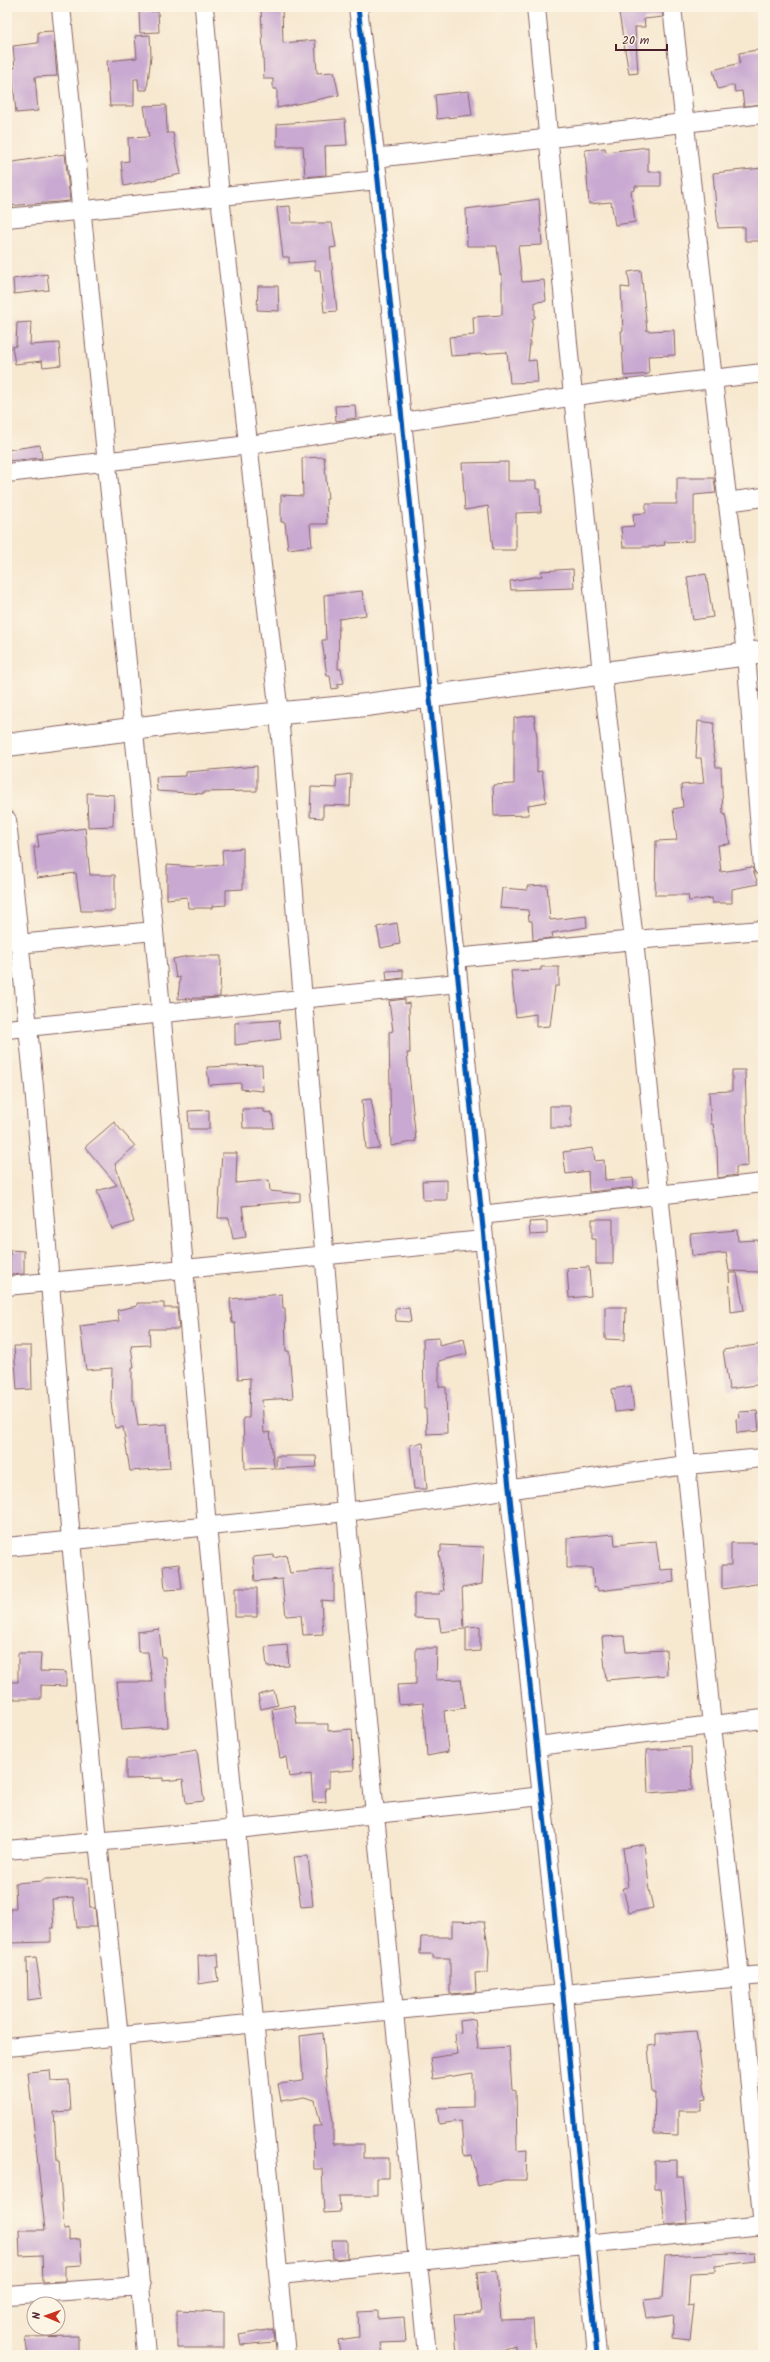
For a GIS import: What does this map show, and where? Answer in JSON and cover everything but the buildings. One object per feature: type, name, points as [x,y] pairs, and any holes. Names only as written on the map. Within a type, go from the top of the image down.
[{"type":"street","points":[[61,7],[135,729],[162,1013],[207,1526],[256,2024],[286,2355]]},
{"type":"street","points":[[204,7],[220,197],[279,714],[346,1512],[427,2355]]},
{"type":"street","points":[[358,7],[378,180],[403,422],[481,1215],[563,1994],[598,2355]]},
{"type":"street","points":[[279,2275],[763,2227],[740,1978],[712,1726],[634,940],[602,673],[573,396],[536,7]]},
{"type":"street","points":[[672,7],[712,380],[727,502],[755,653],[763,867]]},
{"type":"street","points":[[375,158],[763,114]]},
{"type":"street","points":[[7,218],[378,180]]},
{"type":"street","points":[[7,473],[249,445],[573,396],[763,373]]},
{"type":"street","points":[[727,502],[763,497]]},
{"type":"street","points":[[7,745],[135,729],[429,697],[755,653]]},
{"type":"street","points":[[7,820],[18,944],[28,1027],[98,1842],[120,2037],[146,2355]]},
{"type":"street","points":[[456,958],[634,940],[763,930]]},
{"type":"street","points":[[18,944],[154,931]]},
{"type":"street","points":[[7,1029],[458,982]]},
{"type":"street","points":[[481,1215],[763,1183]]},
{"type":"street","points":[[7,1286],[484,1240]]},
{"type":"street","points":[[7,1547],[346,1512],[509,1488],[686,1465],[763,1458]]},
{"type":"street","points":[[537,1746],[763,1720]]},
{"type":"street","points":[[7,1850],[376,1815],[542,1796]]},
{"type":"street","points":[[7,2047],[763,1976]]},
{"type":"street","points":[[7,2295],[140,2286]]},
{"type":"cycle path","points":[[358,7],[378,180],[509,1488],[563,1994],[597,2355]]}]
